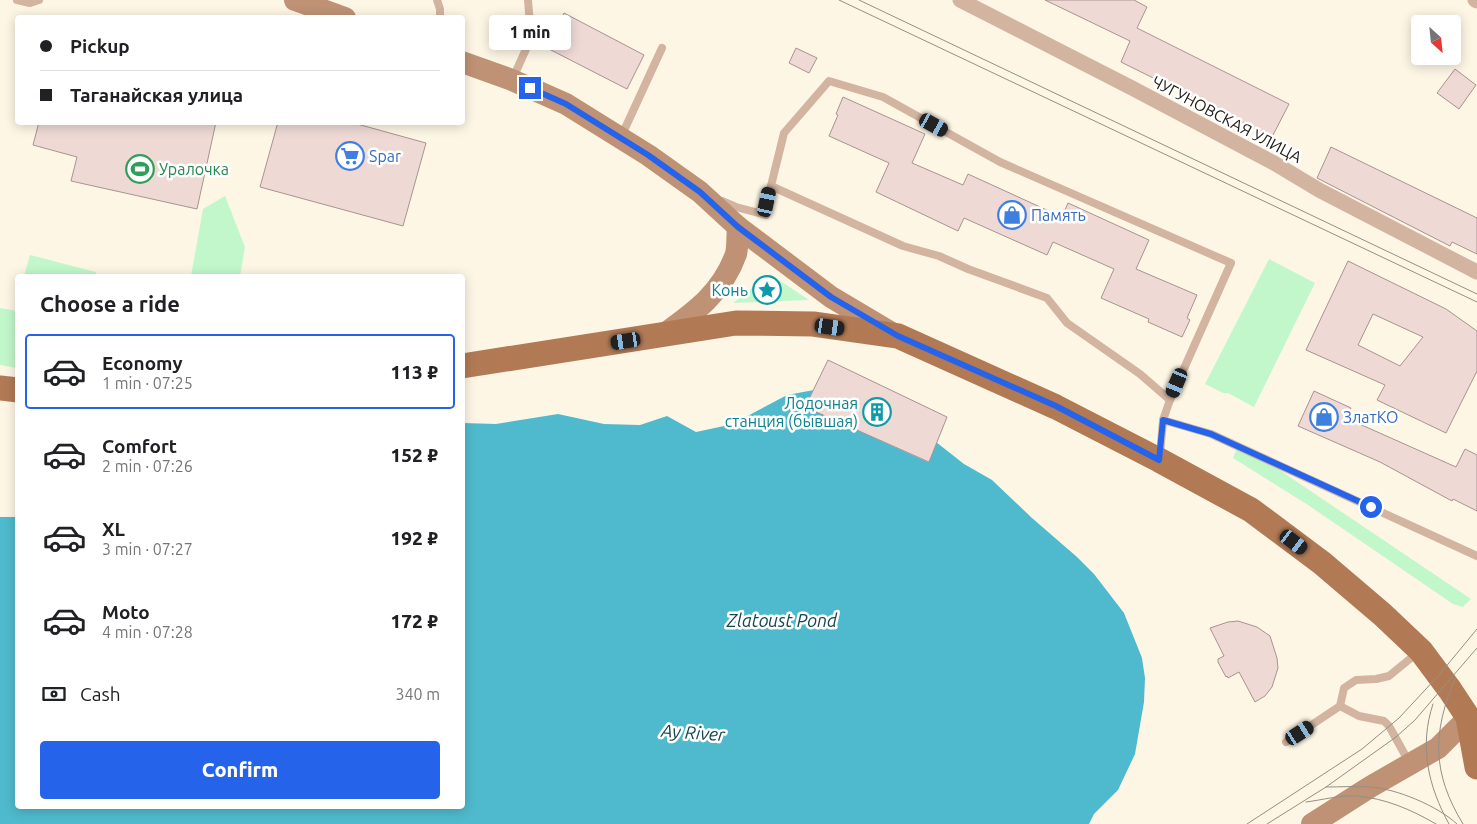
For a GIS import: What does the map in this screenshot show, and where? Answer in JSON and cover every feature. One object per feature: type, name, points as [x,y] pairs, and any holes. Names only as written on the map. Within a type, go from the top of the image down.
[{"type":"main road","points":[[295,0],[332,11]]},
{"type":"main road","points":[[465,63],[512,80],[566,104],[648,155],[700,192],[738,227],[831,297],[898,336],[1056,406],[1251,510],[1322,563],[1383,615],[1421,651],[1450,690],[1474,717],[1477,767]]},
{"type":"main road","points":[[662,335],[691,316],[720,287],[736,252],[738,227]]},
{"type":"main road","points":[[465,366],[736,323],[813,324],[898,336]]},
{"type":"main road","points":[[0,388],[15,390]]},
{"type":"main road","points":[[1312,824],[1370,787],[1438,748],[1474,717]]},
{"type":"street","name":"ЧУГУНОВСКАЯ УЛИЦА","points":[[960,0],[1132,88],[1274,163],[1319,190],[1477,272]]},
{"type":"lane","points":[[17,0],[30,3],[39,0]]},
{"type":"lane","points":[[437,0],[440,15]]},
{"type":"lane","points":[[512,80],[530,38],[528,0]]},
{"type":"lane","points":[[620,138],[662,48]]},
{"type":"lane","points":[[700,192],[736,207],[766,215],[784,133],[829,81],[883,98],[1000,162],[1231,262],[1170,400],[1163,420],[1159,460]]},
{"type":"lane","points":[[771,186],[903,246],[939,256],[968,269],[1047,298],[1067,323],[1140,374],[1170,400]]},
{"type":"lane","points":[[1163,420],[1211,434],[1477,556]]},
{"type":"lane","points":[[1286,742],[1340,706],[1344,688],[1356,680],[1388,676],[1421,651]]},
{"type":"lane","points":[[1340,706],[1359,716],[1384,721],[1390,726],[1410,764]]},
{"type":"green space","points":[[225,196],[245,247],[240,274],[191,274],[203,209]]},
{"type":"green space","points":[[30,255],[96,272],[96,274],[25,274]]},
{"type":"green space","points":[[1269,259],[1315,283],[1254,407],[1228,393],[1223,393],[1205,384]]},
{"type":"green space","points":[[770,274],[809,300],[733,303]]},
{"type":"green space","points":[[0,308],[15,311],[15,368],[0,365]]},
{"type":"green space","points":[[1237,448],[1278,469],[1471,599],[1463,607],[1453,604],[1308,505],[1233,458]]},
{"type":"water","name":"Zlatoust Pond","points":[[814,390],[806,407],[928,462],[936,442],[964,464],[992,480],[1077,557],[1094,574],[1124,613],[1142,658],[1145,678],[1144,702],[1135,754],[1118,790],[1094,814],[1089,824],[0,824],[0,517],[15,517],[15,809],[465,809],[465,423],[496,424],[558,414],[604,424],[640,425],[667,416],[696,432],[724,426],[740,420],[787,395]]},
{"type":"building","points":[[1045,0],[1134,0],[1147,7],[1137,28],[1289,104],[1272,137],[1121,62],[1130,41]]},
{"type":"building","points":[[564,13],[644,55],[627,89],[547,48]]},
{"type":"building","points":[[796,48],[817,58],[809,73],[789,63]]},
{"type":"building","points":[[1455,69],[1476,85],[1459,109],[1437,93]]},
{"type":"building","points":[[843,97],[925,134],[912,163],[963,185],[968,174],[1062,217],[1068,203],[1149,240],[1136,269],[1197,295],[1187,318],[1190,320],[1182,337],[1148,322],[1149,319],[1101,298],[1114,269],[1053,242],[1047,255],[964,218],[958,231],[876,192],[889,163],[829,136]]},
{"type":"building","name":"Уралочка","points":[[38,125],[215,125],[197,209],[71,181],[77,157],[33,145]]},
{"type":"building","points":[[277,125],[361,125],[426,143],[403,226],[260,187]]},
{"type":"building","points":[[1331,147],[1477,218],[1477,254],[1452,242],[1450,246],[1317,178]]},
{"type":"building","points":[[1348,261],[1446,309],[1477,331],[1477,371],[1446,433],[1377,400],[1385,385],[1306,350]],"holes":[[[1373,314],[1423,337],[1400,366],[1358,345]]]},
{"type":"building","name":"Лодочная станция (бывшая)","points":[[828,360],[947,417],[929,462],[805,407]]},
{"type":"building","points":[[1314,391],[1351,408],[1346,418],[1456,467],[1465,449],[1477,455],[1477,511],[1453,499],[1452,501],[1380,462],[1298,426]]},
{"type":"building","points":[[1238,621],[1257,627],[1270,636],[1277,658],[1278,668],[1272,687],[1265,696],[1255,702],[1239,672],[1228,678],[1226,677],[1218,662],[1218,659],[1224,656],[1210,628]]},
{"type":"tram line","points":[[839,0],[1477,302]]},
{"type":"tram line","points":[[859,0],[1477,294]]},
{"type":"tram line","points":[[1247,824],[1362,749],[1399,718],[1439,675],[1477,629]]},
{"type":"tram line","points":[[1267,824],[1326,787],[1396,737],[1415,720],[1477,648]]},
{"type":"tram line","points":[[1455,679],[1442,717],[1439,753],[1445,787],[1463,824]]},
{"type":"tram line","points":[[1433,704],[1427,735],[1428,766],[1436,795],[1449,824]]},
{"type":"tram line","points":[[1326,787],[1369,787],[1403,794],[1439,811],[1457,824]]},
{"type":"tram line","points":[[1306,802],[1344,796],[1367,797],[1398,806],[1436,824]]},
{"type":"place","name":"Spar","points":[[350,156]]},
{"type":"place","name":"Уралочка","points":[[140,169]]},
{"type":"place","name":"Память","points":[[1012,215]]},
{"type":"place","name":"Конь","points":[[767,290]]},
{"type":"place","name":"Лодочная станция (бывшая)","points":[[877,412]]},
{"type":"place","name":"ЗлатКО","points":[[1324,417]]},
{"type":"route","points":[[530,88],[566,104],[648,155],[700,192],[738,227],[831,297],[898,336],[1056,406],[1159,460],[1163,420],[1211,434],[1371,507]]},
{"type":"water label","name":"Ay River","points":[[693,732]]}]
